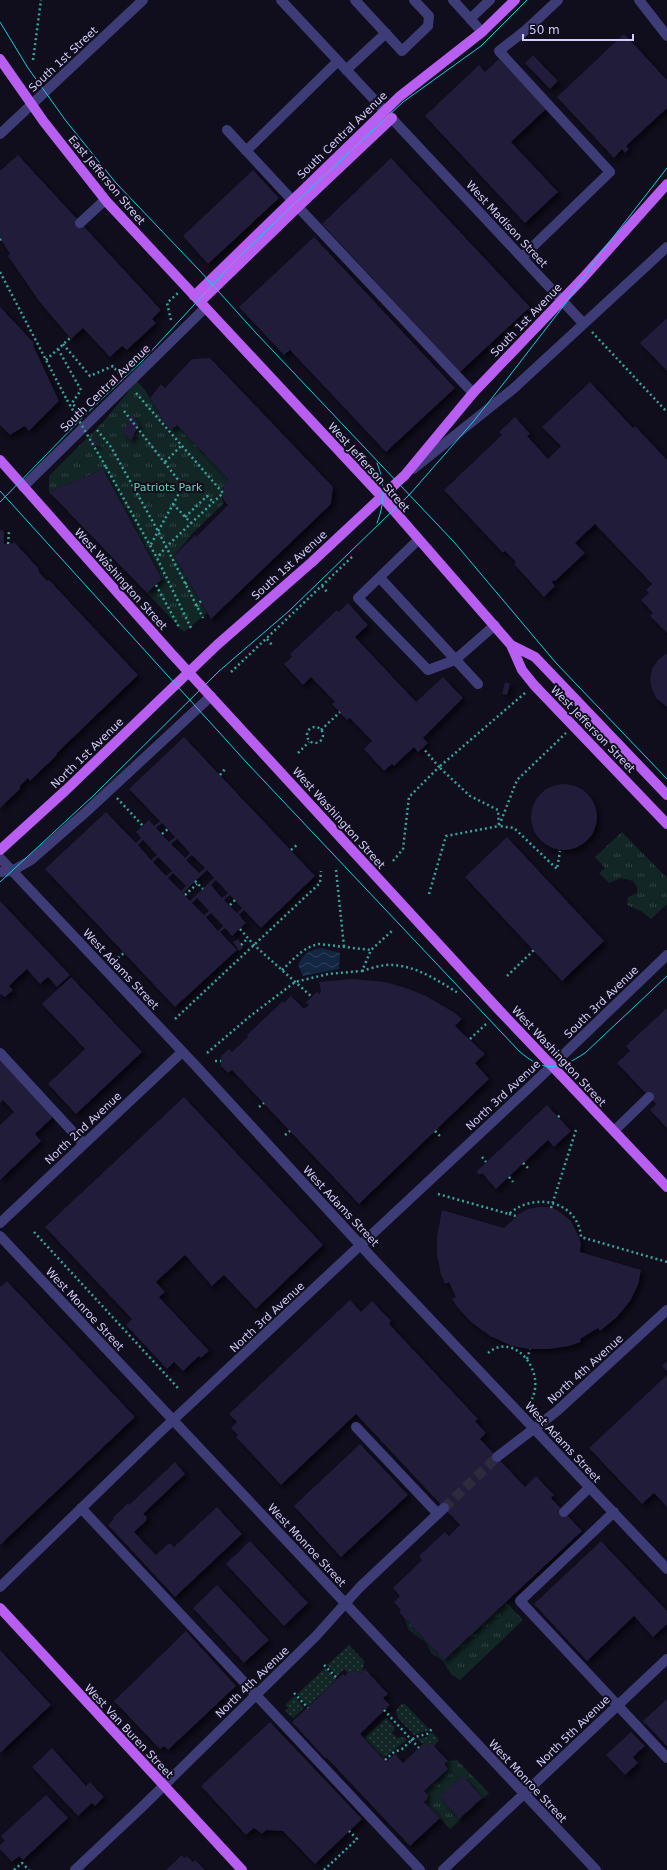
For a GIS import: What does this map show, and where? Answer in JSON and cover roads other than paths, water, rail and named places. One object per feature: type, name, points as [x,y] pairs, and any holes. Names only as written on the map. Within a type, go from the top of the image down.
[{"type":"main road","name":"South Central Avenue","points":[[200,302],[295,203],[391,117],[399,97],[482,32],[515,0]]},
{"type":"main road","name":"East Jefferson Street","points":[[0,59],[74,162],[105,200],[200,302]]},
{"type":"main road","name":"South 1st Avenue","points":[[189,672],[223,639],[312,562],[405,475],[473,393],[562,300],[667,184]]},
{"type":"main road","name":"West Jefferson Street","points":[[200,302],[382,496],[418,540],[495,625],[511,645],[522,670],[534,684],[667,824]]},
{"type":"main road","name":"West Washington Street","points":[[0,460],[189,672],[552,1066],[667,1187]]},
{"type":"main road","name":"West Jefferson Street","points":[[511,645],[535,657],[667,795]]},
{"type":"main road","name":"North 1st Avenue","points":[[0,850],[66,790],[189,672]]},
{"type":"main road","name":"West Van Buren Street","points":[[0,1608],[242,1870]]},
{"type":"street","name":"South 1st Street","points":[[0,134],[142,0]]},
{"type":"street","name":"West Madison Street","points":[[281,0],[583,323]]},
{"type":"street","points":[[355,0],[402,51],[428,26],[429,16],[414,0]]},
{"type":"street","points":[[453,0],[482,32]]},
{"type":"street","points":[[470,19],[490,0]]},
{"type":"street","points":[[522,257],[610,172],[499,51],[526,30],[558,0]]},
{"type":"street","points":[[639,0],[667,36]]},
{"type":"street","points":[[346,70],[386,33]]},
{"type":"street","points":[[246,151],[338,61]]},
{"type":"street","points":[[226,130],[473,393]]},
{"type":"street","points":[[80,223],[105,200]]},
{"type":"street","name":"South 1st Avenue","points":[[405,475],[513,389],[667,247]]},
{"type":"street","name":"South Central Avenue","points":[[23,487],[181,331],[200,302]]},
{"type":"street","points":[[418,540],[358,598],[428,670],[455,660],[495,625]]},
{"type":"street","points":[[380,578],[478,684]]},
{"type":"street","points":[[0,872],[12,871],[31,860],[86,812],[212,696]]},
{"type":"street","name":"West Adams Street","points":[[0,858],[361,1245],[667,1569]]},
{"type":"street","name":"South 3rd Avenue","points":[[552,1066],[667,955]]},
{"type":"street","name":"North 2nd Avenue","points":[[0,1223],[182,1052]]},
{"type":"street","points":[[0,1053],[84,1144]]},
{"type":"street","name":"North 3rd Avenue","points":[[0,1587],[80,1508],[173,1420],[552,1066]]},
{"type":"street","points":[[614,1131],[649,1097]]},
{"type":"street","name":"West Monroe Street","points":[[0,1236],[596,1870]]},
{"type":"street","name":"North 4th Avenue","points":[[497,1457],[557,1412],[667,1310]]},
{"type":"street","name":"North 4th Avenue","points":[[75,1870],[164,1786],[316,1636],[345,1603],[441,1511],[356,1427]]},
{"type":"street","points":[[564,1512],[590,1488]]},
{"type":"street","points":[[80,1508],[420,1870]]},
{"type":"street","points":[[614,1512],[520,1601],[667,1758]]},
{"type":"street","name":"North 5th Avenue","points":[[442,1870],[667,1658]]},
{"type":"water","points":[[321,948],[340,953],[339,969],[303,976],[298,965],[300,961],[307,953]]},
{"type":"tunnel","points":[[444,1508],[497,1457]]},
{"type":"tram line","points":[[0,502],[84,416],[143,360],[231,265],[295,203],[403,102],[481,46],[527,0]]},
{"type":"tram line","points":[[0,22],[28,68],[66,121],[116,183],[454,542],[556,663],[667,779]]},
{"type":"tram line","points":[[0,882],[94,795],[218,672],[289,611],[410,494],[473,422],[507,379],[565,304],[600,254],[667,168]]},
{"type":"tram line","points":[[377,463],[383,486],[382,508],[377,523]]},
{"type":"tram line","points":[[0,491],[247,763],[519,1051],[528,1058],[536,1063],[552,1067],[559,1066],[576,1059],[585,1053],[667,976]]},
{"type":"park label","name":"Patriots Park","points":[[168,487]]}]
